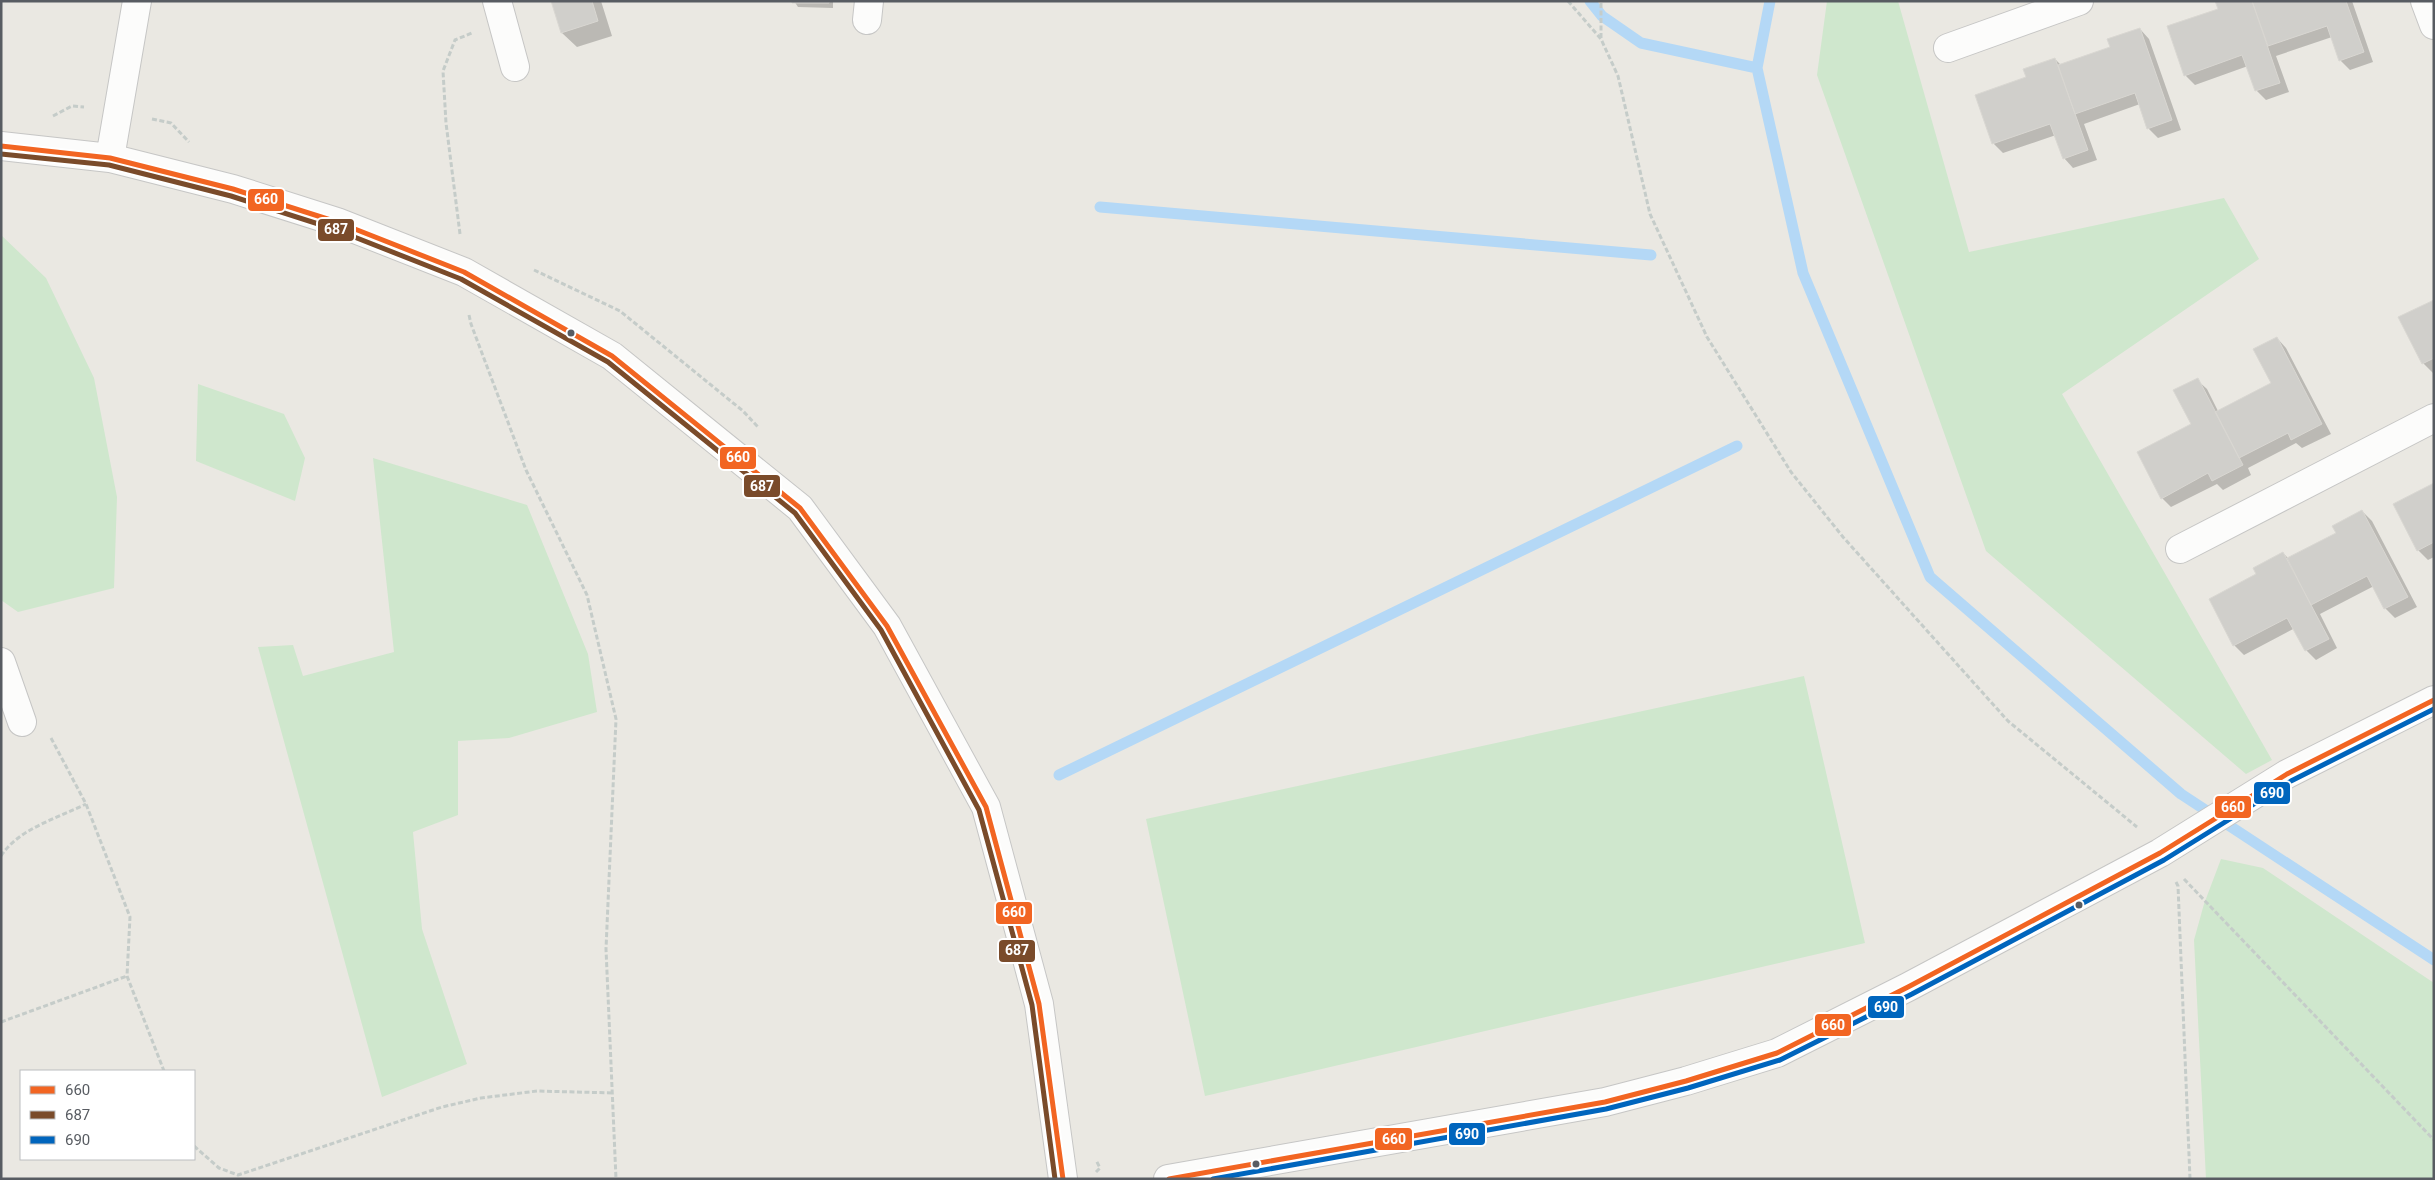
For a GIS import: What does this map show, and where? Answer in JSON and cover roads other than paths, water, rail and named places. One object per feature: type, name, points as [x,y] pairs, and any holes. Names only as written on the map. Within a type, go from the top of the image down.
[{"type":"street","points":[[110,158],[137,1]]},
{"type":"street","points":[[1948,48],[2079,1]]},
{"type":"street","points":[[2425,1],[2434,25]]},
{"type":"street","points":[[500,11],[516,67]]},
{"type":"street","points":[[1,146],[110,158],[233,189],[337,222],[464,272],[612,356],[800,508],[887,626],[986,807],[1039,1004],[1063,1179]]},
{"type":"street","points":[[2180,548],[2434,418]]},
{"type":"street","points":[[1,662],[22,722]]},
{"type":"street","points":[[1168,1179],[1605,1102],[1686,1081],[1777,1053],[1908,987],[2160,853],[2288,774],[2434,700]]},
{"type":"waterway","points":[[1590,1],[1602,16],[1641,43],[1757,68]]},
{"type":"waterway","points":[[1770,1],[1757,68],[1803,273],[1930,577],[2181,794],[2434,960]]},
{"type":"waterway","points":[[1100,207],[1651,255]]},
{"type":"waterway","points":[[1059,775],[1737,446]]}]
